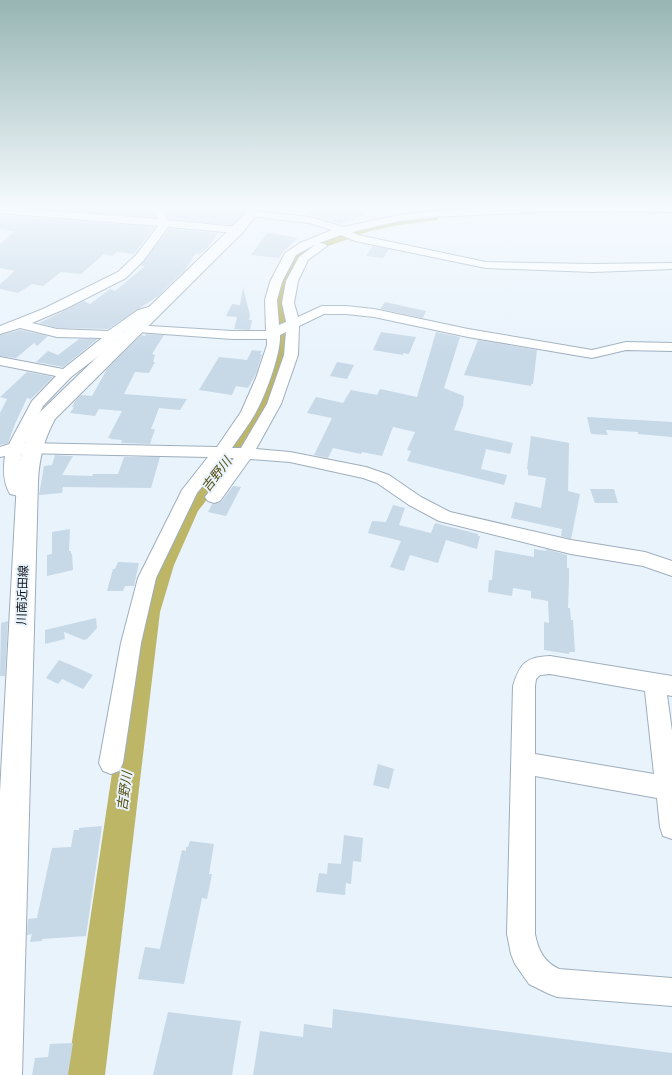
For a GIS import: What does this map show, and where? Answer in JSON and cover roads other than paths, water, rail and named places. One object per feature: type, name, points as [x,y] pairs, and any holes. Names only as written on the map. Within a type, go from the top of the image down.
[{"type":"main road","name":"川南近田線","points":[[3,1075],[8,755],[28,467],[16,449],[37,432],[47,416],[126,333],[156,310],[210,255]]},
{"type":"street","points":[[0,330],[21,324],[122,274],[138,261],[142,255]]},
{"type":"street","points":[[214,497],[246,453],[274,404],[291,355],[283,328],[271,300],[276,282],[290,255]]},
{"type":"street","points":[[111,763],[131,643],[147,578],[190,490],[221,452],[248,413],[264,378],[274,345],[283,328],[289,311],[288,294],[292,281],[303,258],[307,255]]},
{"type":"street","points":[[437,255],[486,265],[507,267],[593,268],[672,266]]},
{"type":"street","points":[[21,324],[57,333],[265,334],[283,328],[322,310],[346,310],[374,313],[468,334],[592,354],[626,346],[672,347]]},
{"type":"street","points":[[126,333],[104,345],[66,374],[37,404],[16,449],[221,452],[290,457],[366,473],[383,479],[415,501],[444,517],[571,547],[645,559],[672,569]]},
{"type":"street","points":[[0,361],[66,374]]},
{"type":"street","points":[[672,827],[663,684],[550,666],[535,666],[527,675],[524,686],[521,934],[526,954],[539,974],[557,983],[672,992]]},
{"type":"street","points":[[523,763],[670,788]]},
{"type":"waterway","name":"吉野川","points":[[86,1075],[148,612],[163,565],[189,508],[240,444],[257,418],[284,345],[285,333],[279,304],[281,291],[298,255]]}]
